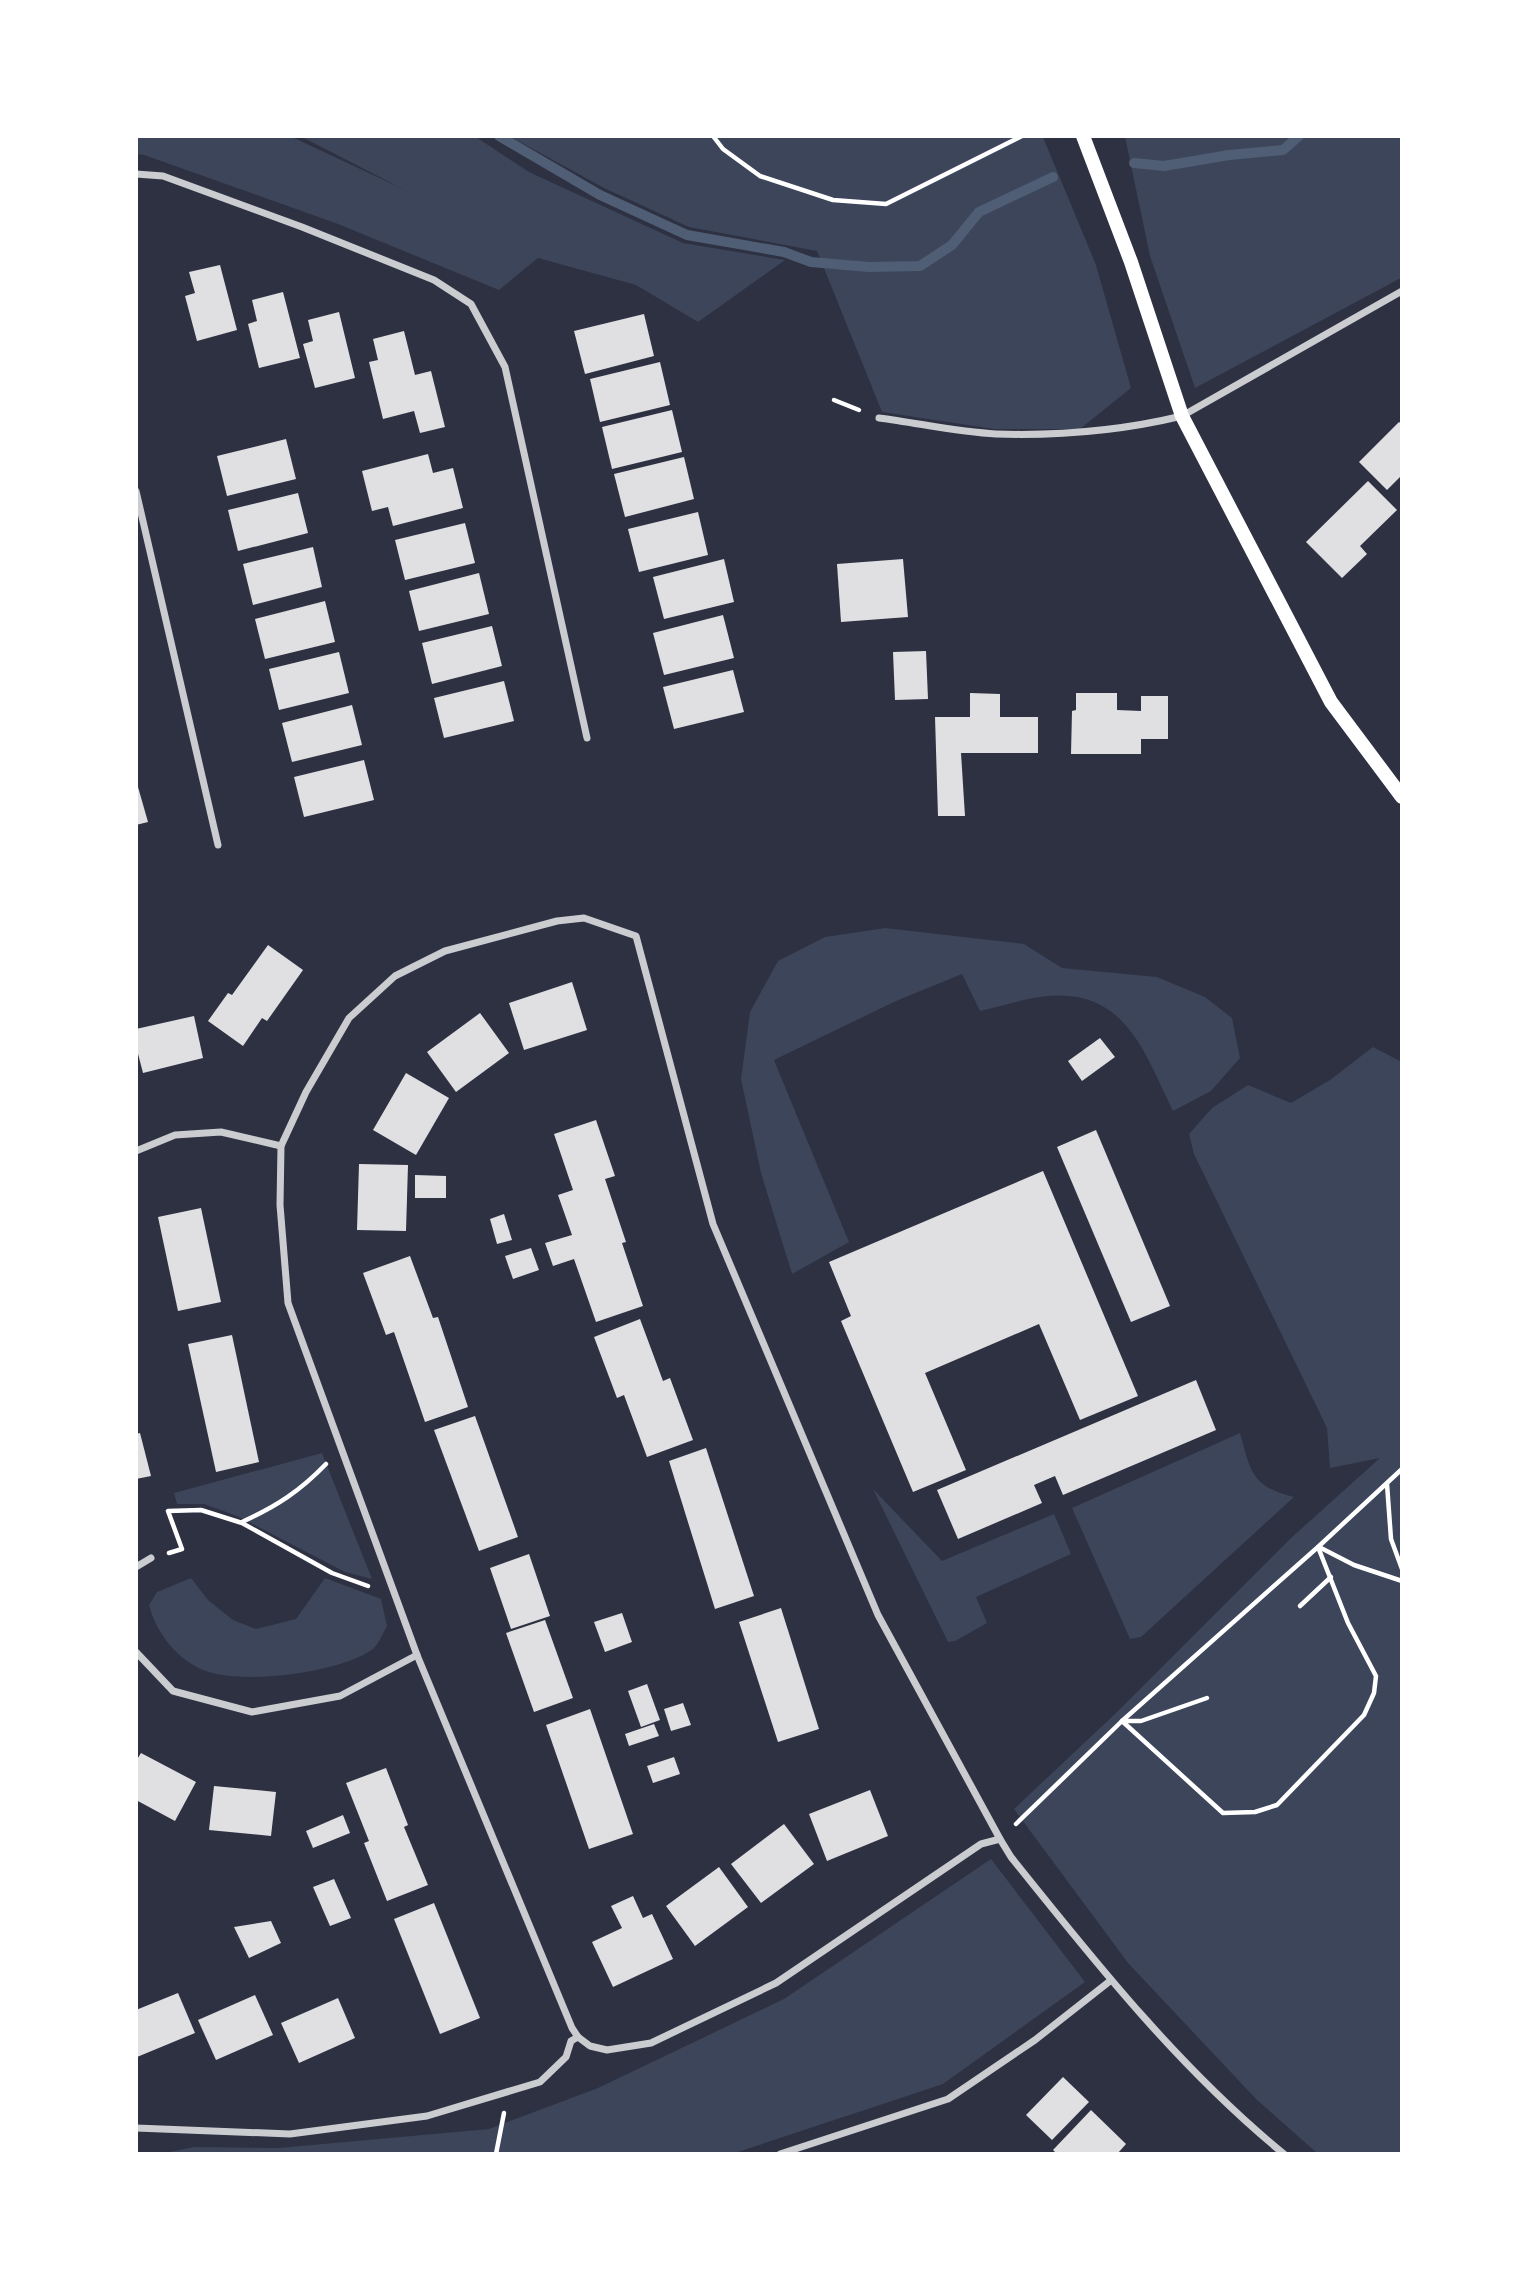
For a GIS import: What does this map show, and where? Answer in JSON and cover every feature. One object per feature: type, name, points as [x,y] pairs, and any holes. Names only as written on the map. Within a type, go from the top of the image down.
[{"type":"main road","points":[[1083,136],[1131,262],[1182,416],[1331,702],[1402,797]]},
{"type":"street","points":[[136,174],[163,176],[302,227],[434,280],[471,303],[505,367],[587,738]]},
{"type":"street","points":[[879,418],[994,433],[1081,434],[1182,416],[1402,291]]},
{"type":"street","points":[[136,491],[218,845]]},
{"type":"street","points":[[1000,1839],[982,1844],[776,1983],[651,2043],[607,2050],[590,2046],[578,2037],[417,1656],[288,1303],[280,1205],[281,1146],[306,1092],[349,1018],[395,976],[445,951],[557,921],[584,918],[636,936],[713,1224],[878,1615],[1011,1857],[1110,1981],[1240,2117],[1284,2154]]},
{"type":"street","points":[[136,1151],[175,1135],[221,1132],[281,1146]]},
{"type":"street","points":[[136,1567],[151,1558]]},
{"type":"street","points":[[136,1652],[173,1691],[252,1712],[340,1696],[417,1656]]},
{"type":"street","points":[[780,2154],[947,2099],[1035,2040],[1110,1981]]},
{"type":"street","points":[[136,2128],[290,2134],[427,2116],[540,2082],[566,2057],[571,2041],[578,2037]]},
{"type":"path","points":[[713,136],[723,149],[760,176],[833,200],[886,204],[1023,136]]},
{"type":"path","points":[[242,1523],[301,1490],[331,1457],[342,1452]]},
{"type":"path","points":[[1000,1839],[1122,1721],[1402,1469]]},
{"type":"path","points":[[1387,1483],[1391,1539],[1402,1569]]},
{"type":"path","points":[[151,1558],[182,1549],[168,1511],[201,1510],[242,1523],[332,1573],[375,1588],[393,1588]]},
{"type":"path","points":[[1122,1721],[1223,1813],[1255,1812],[1277,1805],[1364,1715],[1374,1693],[1376,1676],[1348,1623],[1318,1547]]},
{"type":"path","points":[[1318,1547],[1354,1565],[1402,1581]]},
{"type":"path","points":[[1300,1606],[1331,1577]]},
{"type":"path","points":[[1122,1721],[1141,1721],[1208,1698]]},
{"type":"path","points":[[496,2154],[507,2092]]},
{"type":"shaded area","points":[[136,137],[292,137],[403,189],[302,137],[476,137],[529,172],[683,243],[785,260],[698,322],[636,285],[538,258],[499,290],[338,224],[137,154]]},
{"type":"shaded area","points":[[511,137],[1043,137],[1096,265],[1131,388],[1080,429],[994,429],[882,412],[817,251],[689,227],[604,188]]},
{"type":"shaded area","points":[[1125,137],[1401,137],[1401,278],[1195,388],[1150,256]]},
{"type":"shaded area","points":[[885,928],[1024,944],[1062,968],[1157,977],[1205,997],[1232,1018],[1240,1058],[1211,1091],[1173,1111],[1142,1048],[1114,1014],[1097,1003],[1075,997],[1048,996],[980,1011],[962,974],[896,1001],[774,1060],[849,1242],[792,1274],[761,1173],[741,1079],[750,1012],[778,961],[825,937]]},
{"type":"shaded area","points":[[1373,1047],[1402,1062],[1401,2153],[1317,2153],[1256,2099],[1128,1963],[1014,1809],[1117,1712],[1291,1538],[1380,1458],[1330,1468],[1327,1428],[1194,1154],[1189,1134],[1212,1108],[1248,1085],[1291,1103],[1330,1080]]},
{"type":"shaded area","points":[[1240,1433],[1255,1476],[1269,1488],[1294,1497],[1141,1637],[1130,1639],[1072,1508]]},
{"type":"shaded area","points":[[322,1453],[372,1579],[345,1572],[237,1516],[204,1504],[177,1504],[174,1493]]},
{"type":"shaded area","points":[[873,1489],[942,1561],[1054,1514],[1071,1554],[976,1597],[987,1623],[955,1641],[948,1642]]},
{"type":"shaded area","points":[[191,1578],[208,1600],[233,1620],[256,1629],[296,1619],[325,1578],[381,1599],[387,1626],[373,1649],[338,1665],[267,1677],[243,1677],[206,1671],[186,1660],[170,1645],[157,1626],[149,1605],[157,1592]]},
{"type":"shaded area","points":[[991,1859],[1085,1982],[943,2084],[735,2153],[160,2154],[194,2147],[279,2148],[489,2129],[598,2088],[784,1999]]},
{"type":"building","points":[[220,265],[237,330],[197,341],[185,296],[195,293],[189,272]]},
{"type":"building","points":[[283,292],[300,358],[259,368],[248,324],[257,321],[252,300]]},
{"type":"building","points":[[339,312],[355,378],[315,388],[303,344],[313,341],[308,320]]},
{"type":"building","points":[[644,314],[654,356],[585,374],[574,331]]},
{"type":"building","points":[[404,331],[415,375],[431,371],[445,427],[420,433],[414,411],[383,419],[369,362],[378,360],[373,339]]},
{"type":"building","points":[[660,362],[670,405],[600,422],[590,379]]},
{"type":"building","points":[[672,410],[682,452],[612,469],[602,427]]},
{"type":"building","points":[[1399,422],[1402,424],[1402,475],[1387,490],[1359,462]]},
{"type":"building","points":[[286,439],[296,479],[227,496],[217,456]]},
{"type":"building","points":[[428,454],[433,473],[453,468],[463,508],[393,526],[388,507],[372,511],[362,471]]},
{"type":"building","points":[[684,457],[694,499],[625,517],[614,474]]},
{"type":"building","points":[[1368,481],[1397,510],[1360,546],[1367,554],[1342,578],[1306,542]]},
{"type":"building","points":[[298,493],[308,533],[238,551],[228,510]]},
{"type":"building","points":[[698,512],[708,555],[639,572],[628,529]]},
{"type":"building","points":[[465,523],[475,563],[405,580],[395,540]]},
{"type":"building","points":[[313,547],[322,587],[253,605],[243,564]]},
{"type":"building","points":[[724,559],[734,602],[664,619],[653,577]]},
{"type":"building","points":[[903,559],[908,617],[841,622],[837,564]]},
{"type":"building","points":[[479,573],[489,614],[419,631],[409,591]]},
{"type":"building","points":[[325,601],[335,642],[265,659],[255,619]]},
{"type":"building","points":[[723,615],[734,658],[664,675],[653,633]]},
{"type":"building","points":[[492,626],[502,666],[432,684],[422,643]]},
{"type":"building","points":[[926,651],[928,699],[895,700],[893,652]]},
{"type":"building","points":[[339,652],[349,693],[279,710],[269,669]]},
{"type":"building","points":[[733,670],[744,712],[674,729],[663,687]]},
{"type":"building","points":[[504,681],[514,721],[444,738],[434,698]]},
{"type":"building","points":[[970,693],[1000,694],[1000,717],[1038,717],[1038,753],[961,753],[965,816],[938,816],[935,717],[970,717]]},
{"type":"building","points":[[1076,693],[1117,693],[1117,710],[1141,711],[1141,696],[1168,696],[1168,739],[1141,739],[1141,754],[1071,754],[1072,711],[1076,710]]},
{"type":"building","points":[[352,705],[362,745],[292,762],[282,723]]},
{"type":"building","points":[[364,760],[374,800],[304,817],[294,777]]},
{"type":"building","points":[[136,780],[148,822],[136,825]]},
{"type":"building","points":[[268,945],[303,970],[267,1021],[262,1018],[243,1046],[208,1021],[228,993],[232,995]]},
{"type":"building","points":[[572,982],[587,1030],[524,1050],[509,1003]]},
{"type":"building","points":[[480,1013],[509,1053],[456,1092],[427,1052]]},
{"type":"building","points":[[194,1016],[203,1058],[143,1073],[136,1046],[136,1029]]},
{"type":"building","points":[[1100,1038],[1115,1057],[1082,1081],[1068,1061]]},
{"type":"building","points":[[406,1073],[449,1098],[416,1155],[373,1130]]},
{"type":"building","points":[[596,1120],[615,1176],[605,1179],[643,1306],[596,1322],[574,1259],[553,1266],[545,1243],[572,1235],[558,1195],[573,1190],[554,1134]]},
{"type":"building","points":[[1096,1130],[1170,1306],[1131,1322],[1057,1147]]},
{"type":"building","points":[[359,1164],[408,1165],[406,1231],[357,1230]]},
{"type":"building","points":[[1043,1171],[1138,1396],[1080,1420],[1039,1324],[925,1373],[966,1470],[913,1492],[841,1321],[851,1316],[829,1262]]},
{"type":"building","points":[[415,1175],[446,1176],[446,1198],[415,1198]]},
{"type":"building","points":[[201,1208],[221,1302],[178,1311],[158,1217]]},
{"type":"building","points":[[504,1214],[512,1240],[497,1244],[490,1219]]},
{"type":"building","points":[[531,1248],[539,1270],[513,1279],[505,1256]]},
{"type":"building","points":[[410,1256],[433,1318],[438,1317],[468,1407],[425,1422],[394,1332],[386,1335],[363,1273]]},
{"type":"building","points":[[640,1319],[663,1381],[670,1378],[693,1440],[647,1457],[624,1395],[617,1398],[594,1337]]},
{"type":"building","points":[[232,1335],[259,1462],[216,1472],[188,1344]]},
{"type":"building","points":[[1196,1380],[1216,1430],[1063,1495],[1055,1476],[1034,1485],[1042,1503],[958,1539],[937,1490]]},
{"type":"building","points":[[475,1416],[518,1537],[479,1551],[434,1430]]},
{"type":"building","points":[[140,1433],[151,1476],[136,1479],[136,1434]]},
{"type":"building","points":[[706,1448],[754,1596],[715,1609],[669,1461]]},
{"type":"building","points":[[529,1554],[550,1616],[511,1629],[490,1568]]},
{"type":"building","points":[[781,1608],[819,1729],[778,1742],[739,1622]]},
{"type":"building","points":[[622,1613],[632,1642],[605,1652],[594,1622]]},
{"type":"building","points":[[545,1620],[573,1698],[534,1712],[506,1633]]},
{"type":"building","points":[[647,1684],[660,1720],[641,1727],[628,1691]]},
{"type":"building","points":[[683,1703],[691,1725],[671,1731],[664,1709]]},
{"type":"building","points":[[590,1709],[633,1834],[589,1849],[546,1725]]},
{"type":"building","points":[[654,1724],[659,1736],[629,1746],[625,1734]]},
{"type":"building","points":[[141,1753],[196,1782],[175,1821],[136,1800],[136,1761]]},
{"type":"building","points":[[674,1757],[680,1774],[653,1783],[647,1766]]},
{"type":"building","points":[[386,1768],[408,1825],[404,1827],[428,1885],[387,1901],[364,1843],[369,1841],[346,1783]]},
{"type":"building","points":[[214,1786],[276,1792],[271,1836],[209,1830]]},
{"type":"building","points":[[870,1790],[888,1836],[827,1861],[809,1814]]},
{"type":"building","points":[[343,1815],[350,1833],[313,1848],[306,1831]]},
{"type":"building","points":[[784,1824],[814,1864],[761,1903],[731,1864]]},
{"type":"building","points":[[719,1867],[748,1907],[695,1946],[666,1906]]},
{"type":"building","points":[[334,1879],[351,1918],[330,1926],[313,1887]]},
{"type":"building","points":[[633,1896],[643,1918],[652,1914],[673,1959],[613,1987],[592,1942],[622,1928],[611,1906]]},
{"type":"building","points":[[434,1903],[480,2018],[440,2034],[394,1919]]},
{"type":"building","points":[[271,1921],[281,1943],[249,1958],[234,1927]]},
{"type":"building","points":[[178,1993],[195,2033],[137,2057],[136,2010]]},
{"type":"building","points":[[255,1995],[273,2035],[216,2060],[198,2020]]},
{"type":"building","points":[[338,1998],[355,2038],[299,2063],[281,2023]]},
{"type":"building","points":[[1063,2077],[1089,2102],[1052,2140],[1026,2115]]},
{"type":"building","points":[[1091,2110],[1126,2144],[1118,2153],[1056,2153],[1053,2150]]},
{"type":"waterway","points":[[499,136],[600,195],[687,235],[784,252],[811,262],[869,267],[920,266],[952,245],[979,212],[1053,177]]},
{"type":"waterway","points":[[1134,163],[1164,166],[1229,155],[1283,150],[1299,136]]}]
